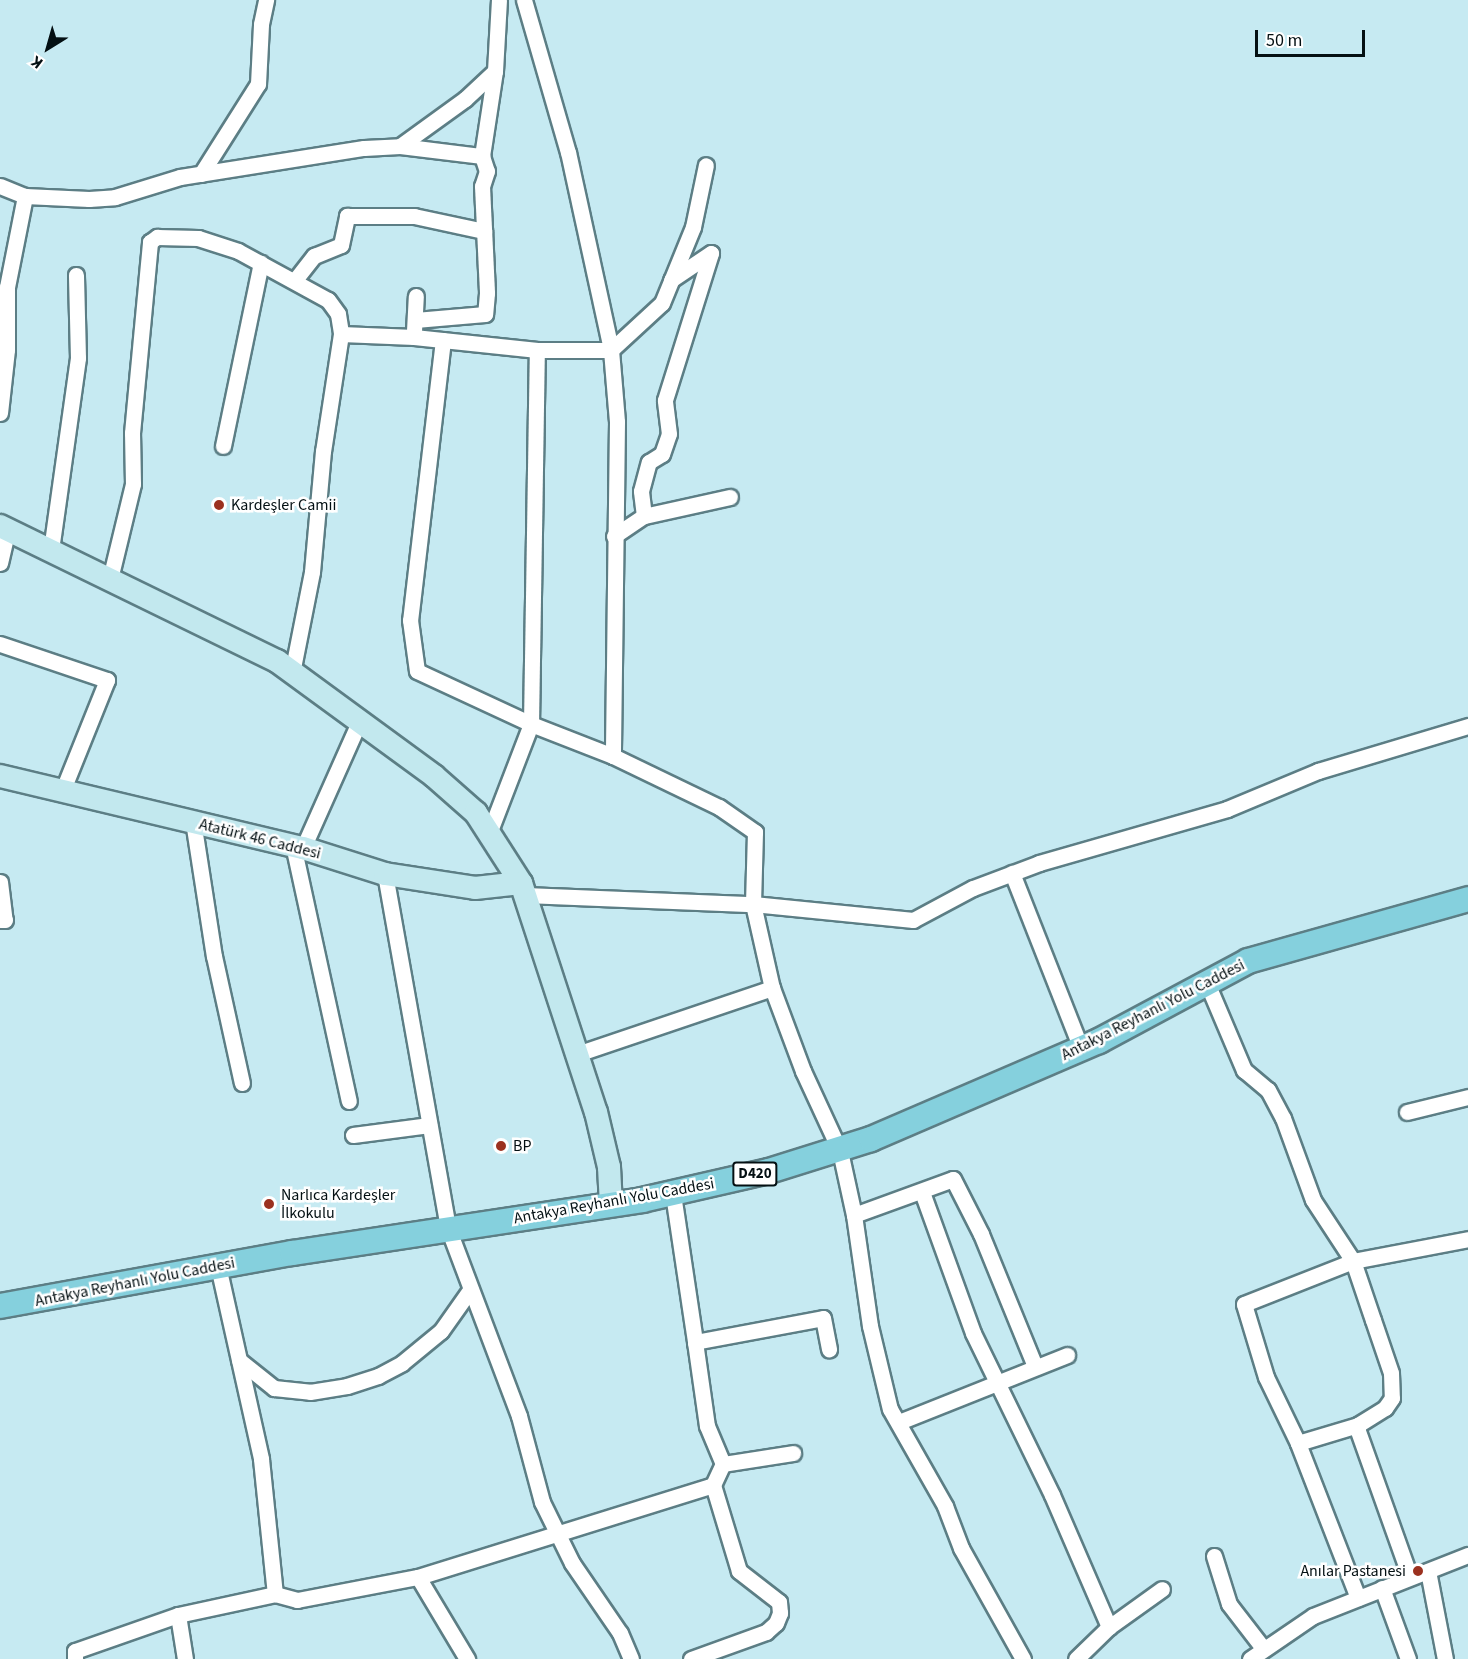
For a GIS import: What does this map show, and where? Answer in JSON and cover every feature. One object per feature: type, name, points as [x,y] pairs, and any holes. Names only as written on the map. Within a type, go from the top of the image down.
[{"type":"main road","points":[[4,528],[110,579],[292,673],[360,720],[476,813],[488,836],[523,889],[578,1054],[609,1167],[611,1204]]},
{"type":"main road","name":"Atatürk 46 Caddesi","points":[[0,776],[298,846],[385,874],[475,888],[523,889]]},
{"type":"main road","name":"Antakya Reyhanlı Yolu Caddesi","points":[[0,1306],[218,1266],[673,1194],[840,1151],[1081,1048],[1248,961],[1468,899]]},
{"type":"street","points":[[201,174],[258,84],[261,24],[266,0]]},
{"type":"street","points":[[524,0],[568,153],[610,350],[617,422],[613,756]]},
{"type":"street","points":[[415,320],[485,314],[482,186],[487,171],[482,156],[495,71],[496,1]]},
{"type":"street","points":[[400,146],[465,99],[495,71]]},
{"type":"street","points":[[0,186],[25,196],[115,197],[201,174],[400,146],[482,156]]},
{"type":"street","points":[[341,334],[414,337],[537,350],[610,350],[662,303],[693,227],[706,165]]},
{"type":"street","points":[[0,413],[7,351],[7,286],[25,196]]},
{"type":"street","points":[[295,280],[314,256],[341,245],[347,216],[414,216],[484,231]]},
{"type":"street","points":[[110,579],[133,484],[132,433],[150,242],[157,237],[198,238],[261,262],[295,280],[328,300],[338,314],[341,334],[323,451],[312,572],[292,673]]},
{"type":"street","points":[[644,516],[641,491],[649,462],[662,454],[669,434],[665,400],[711,253],[671,280]]},
{"type":"street","points":[[224,446],[261,262]]},
{"type":"street","points":[[51,550],[78,358],[76,275]]},
{"type":"street","points":[[414,337],[416,296]]},
{"type":"street","points":[[443,340],[410,620],[417,670],[531,724],[613,756],[719,807],[755,832],[753,904],[772,988],[803,1071],[840,1151],[854,1215],[870,1326],[890,1409],[945,1506],[962,1548],[1023,1659]]},
{"type":"street","points":[[488,836],[531,724],[537,350]]},
{"type":"street","points":[[614,536],[644,516],[730,496]]},
{"type":"street","points":[[0,563],[4,528]]},
{"type":"street","points":[[0,644],[107,680],[62,792]]},
{"type":"street","points":[[349,1101],[298,846],[360,720]]},
{"type":"street","points":[[523,889],[753,904],[913,920],[973,888],[1012,873],[1227,809],[1318,771],[1468,726]]},
{"type":"street","points":[[193,821],[214,956],[242,1083]]},
{"type":"street","points":[[1012,873],[1081,1048]]},
{"type":"street","points":[[385,874],[448,1228],[470,1290],[500,1361],[542,1502],[572,1563],[620,1633],[631,1659]]},
{"type":"street","points":[[0,882],[5,920],[0,920]]},
{"type":"street","points":[[1207,983],[1229,1041],[1244,1070],[1268,1090],[1283,1118],[1314,1200],[1353,1261],[1391,1373],[1392,1398],[1385,1408],[1359,1425],[1298,1443]]},
{"type":"street","points":[[578,1054],[772,988]]},
{"type":"street","points":[[1407,1112],[1468,1097]]},
{"type":"street","points":[[352,1135],[429,1125]]},
{"type":"street","points":[[854,1215],[953,1179],[981,1233],[1035,1366]]},
{"type":"street","points":[[921,1192],[973,1333],[1052,1495],[1108,1627]]},
{"type":"street","points":[[673,1194],[707,1426],[723,1464],[713,1485],[739,1571],[778,1602],[780,1613],[766,1632],[691,1659]]},
{"type":"street","points":[[1358,1598],[1298,1443],[1266,1377],[1244,1304],[1353,1261],[1468,1239]]},
{"type":"street","points":[[218,1266],[261,1459],[275,1594]]},
{"type":"street","points":[[239,1360],[274,1388],[310,1392],[347,1386],[386,1372],[441,1331],[470,1290]]},
{"type":"street","points":[[695,1342],[823,1318],[829,1349]]},
{"type":"street","points":[[899,1422],[997,1385],[1035,1366],[1067,1355]]},
{"type":"street","points":[[1359,1425],[1410,1577]]},
{"type":"street","points":[[723,1464],[792,1453]]},
{"type":"street","points":[[75,1659],[75,1651],[178,1615],[275,1594],[297,1600],[418,1577],[556,1531],[713,1485]]},
{"type":"street","points":[[1250,1659],[1263,1648],[1314,1616],[1468,1555]]},
{"type":"street","points":[[1214,1556],[1229,1604],[1263,1648]]},
{"type":"street","points":[[1428,1571],[1446,1659]]},
{"type":"street","points":[[418,1577],[467,1659]]},
{"type":"street","points":[[1382,1588],[1408,1659]]},
{"type":"street","points":[[1076,1659],[1108,1627],[1162,1589]]},
{"type":"street","points":[[178,1615],[185,1659]]},
{"type":"place","name":"Kardeşler Camii","points":[[219,505]]},
{"type":"place","name":"BP","points":[[501,1146]]},
{"type":"place","name":"Narlıca Kardeşler İlkokulu","points":[[269,1204]]},
{"type":"place","name":"Anılar Pastanesi","points":[[1418,1571]]}]
